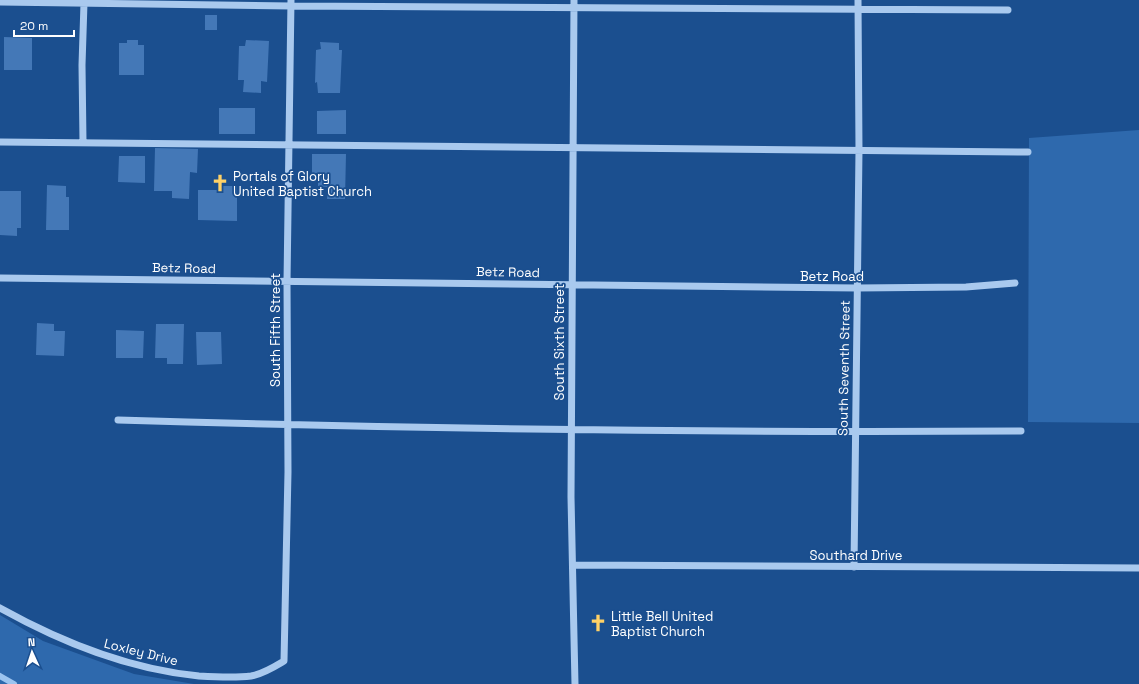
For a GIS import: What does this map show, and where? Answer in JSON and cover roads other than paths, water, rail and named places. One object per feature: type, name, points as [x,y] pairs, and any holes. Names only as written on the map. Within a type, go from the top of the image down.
[{"type":"street","name":"South Seventh Street","points":[[854,567],[859,150],[858,0]]},
{"type":"street","points":[[0,2],[574,3],[857,9],[1008,10]]},
{"type":"street","points":[[83,142],[82,65],[84,3]]},
{"type":"street","name":"South Fifth Street","points":[[284,661],[288,425],[287,282],[291,3]]},
{"type":"street","name":"South Sixth Street","points":[[574,3],[571,428],[575,684]]},
{"type":"street","points":[[0,142],[1028,152]]},
{"type":"street","name":"Betz Road","points":[[0,278],[857,288],[966,287],[1016,284]]},
{"type":"street","points":[[118,420],[288,425],[855,432],[1021,431]]},
{"type":"street","name":"Southard Drive","points":[[573,565],[1139,568]]},
{"type":"street","name":"Loxley Drive","points":[[0,608],[68,642],[113,659],[177,674],[214,677],[251,676],[270,669],[284,661]]},
{"type":"waterway","points":[[0,676],[14,684]]},
{"type":"place","name":"Portals of Glory United Baptist Church","points":[[220,183]]},
{"type":"place","name":"Little Bell United Baptist Church","points":[[598,623]]}]
